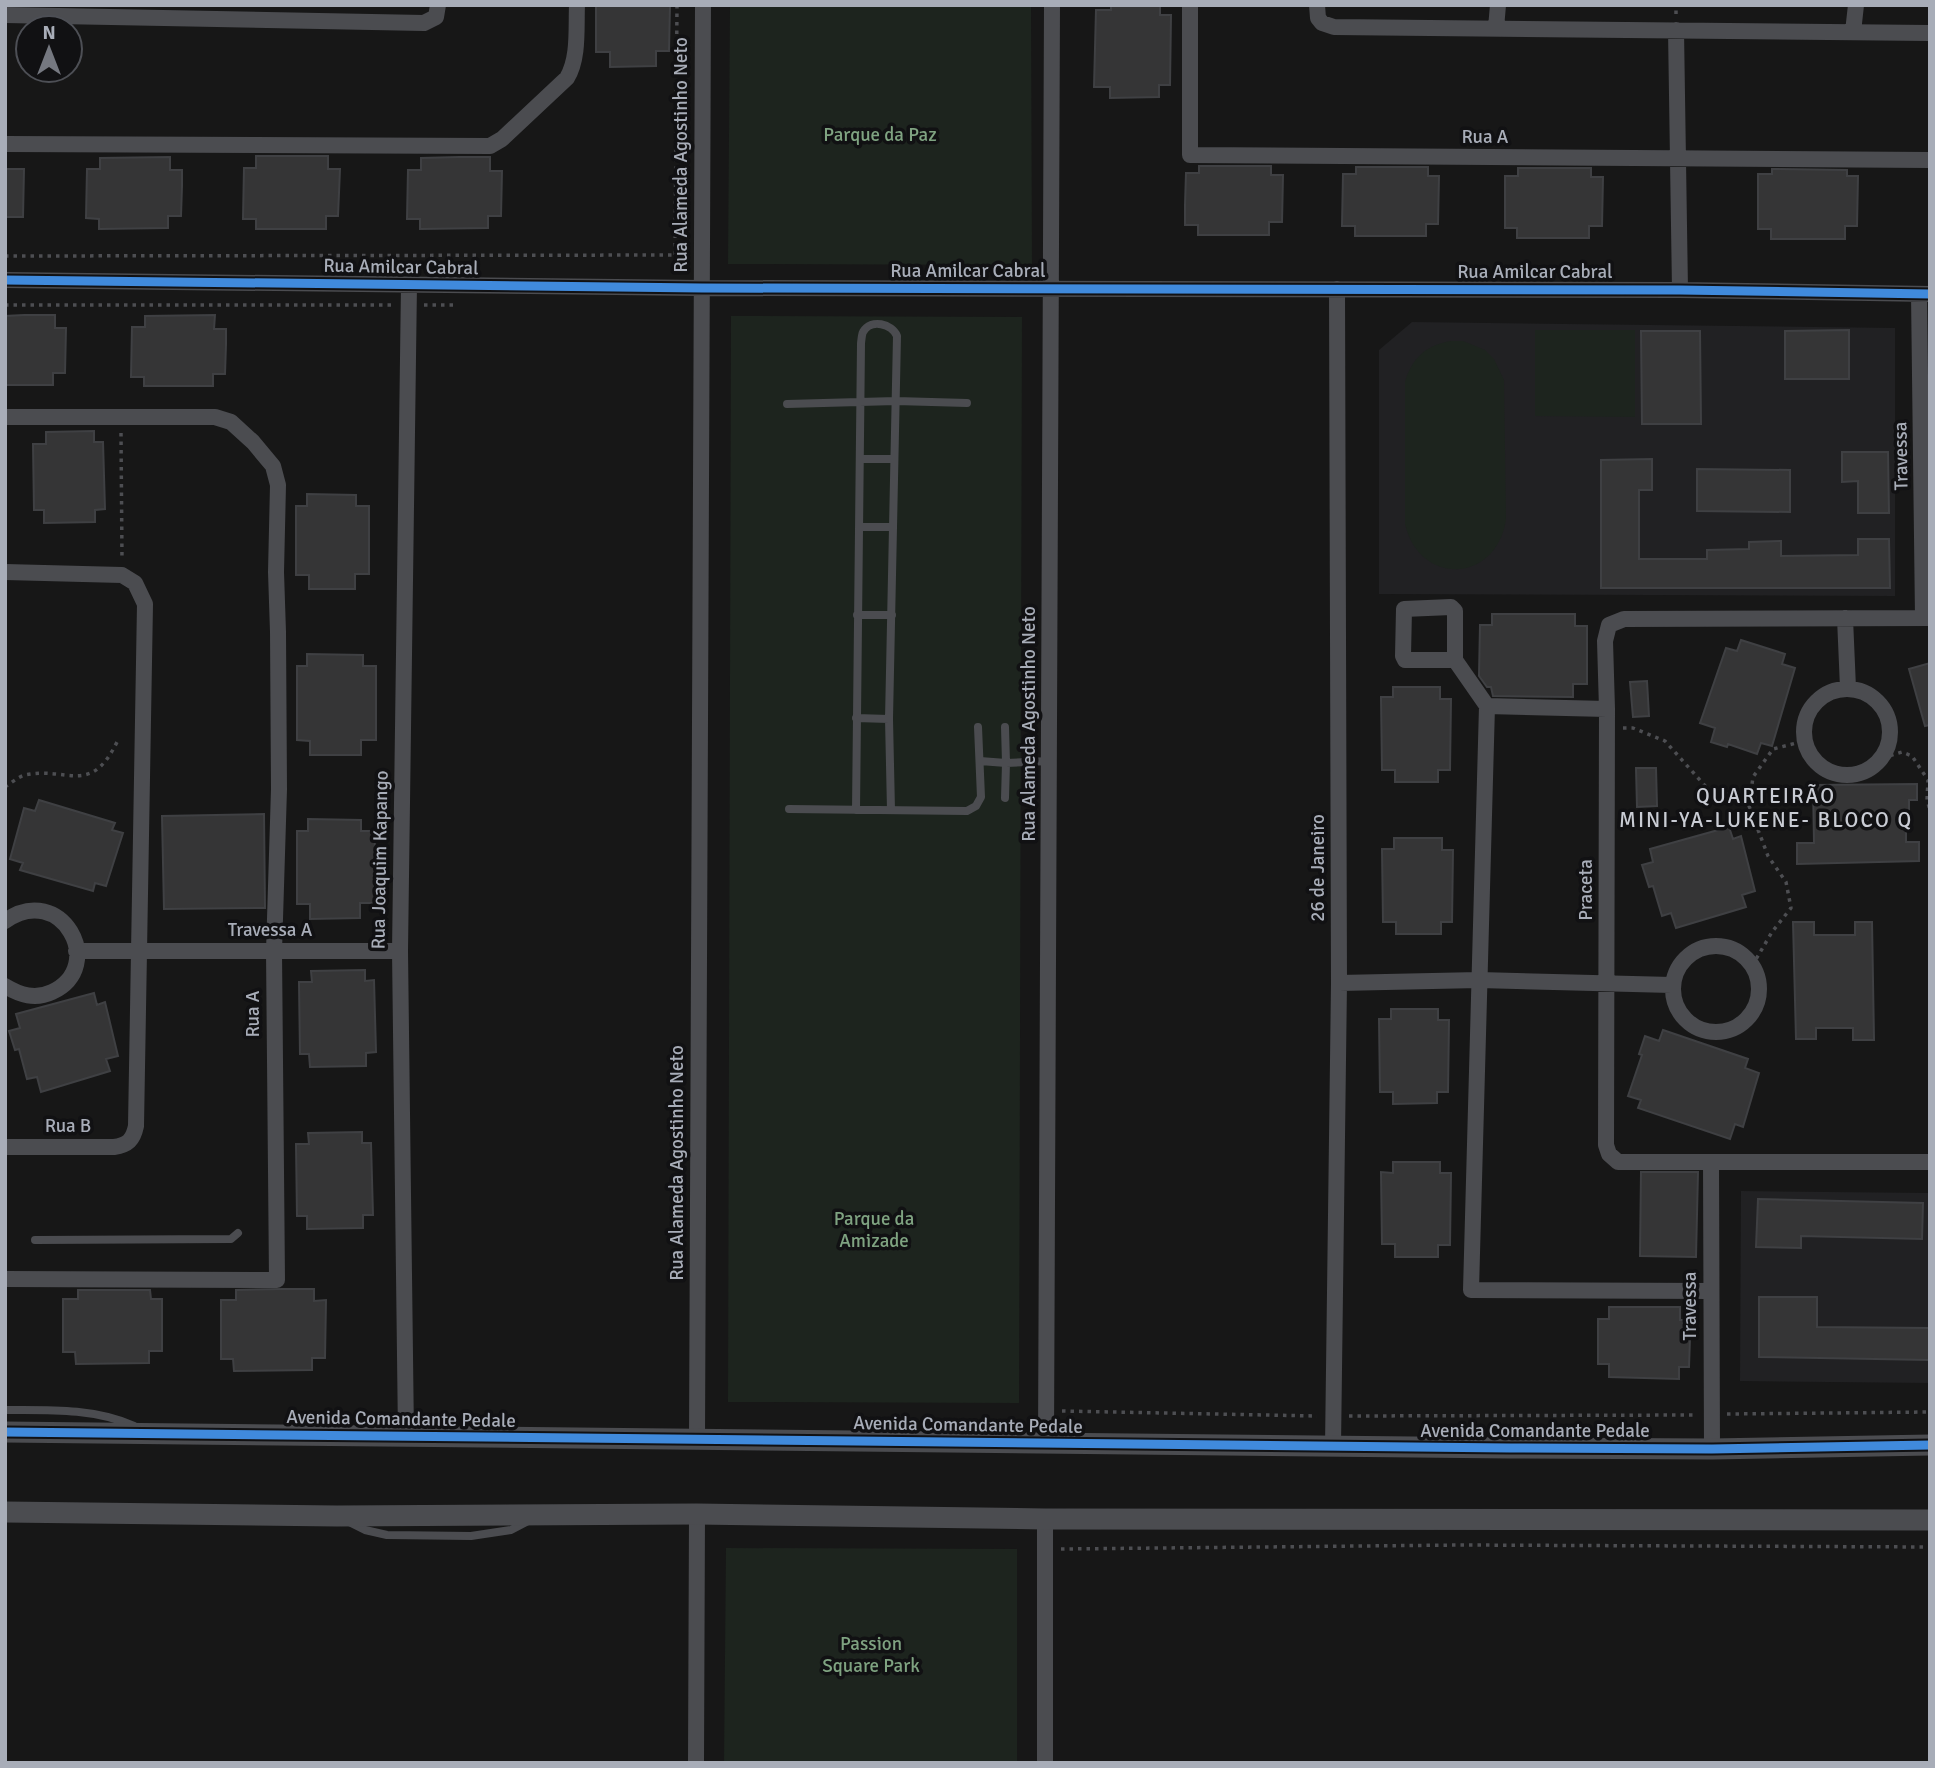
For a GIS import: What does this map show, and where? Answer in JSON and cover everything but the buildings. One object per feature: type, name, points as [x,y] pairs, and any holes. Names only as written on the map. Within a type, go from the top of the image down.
[{"type":"street","points":[[9,12],[424,23],[436,17],[438,5]]},
{"type":"street","points":[[5,144],[490,146],[502,139],[571,72],[575,54],[577,5]]},
{"type":"street","name":"Rua Alameda Agostinho Neto","points":[[697,1440],[703,5]]},
{"type":"street","name":"Rua Alameda Agostinho Neto","points":[[1046,1443],[1052,5]]},
{"type":"street","name":"Rua A","points":[[1191,5],[1190,155],[1930,160]]},
{"type":"street","points":[[1317,5],[1318,18],[1327,26],[1930,33]]},
{"type":"street","points":[[1496,28],[1498,5]]},
{"type":"street","points":[[1853,32],[1856,5]]},
{"type":"street","points":[[1676,30],[1679,290]]},
{"type":"street","name":"Rua Amilcar Cabral","points":[[5,280],[702,288],[1679,290],[1924,294]]},
{"type":"street","name":"Rua Joaquim Kapango","points":[[405,1436],[400,951],[409,284]]},
{"type":"street","name":"26 de Janeiro","points":[[1333,1447],[1339,983],[1337,289]]},
{"type":"street","name":"Travessa","points":[[1924,294],[1926,618]]},
{"type":"street","points":[[5,417],[121,416]]},
{"type":"street","name":"Rua A","points":[[5,1279],[276,1280],[274,951],[279,789],[276,476],[273,466],[253,442],[239,428],[222,418],[121,416]]},
{"type":"street","points":[[5,572],[122,575],[135,583],[145,604],[139,951]]},
{"type":"street","points":[[1455,660],[1405,660],[1404,609],[1454,609],[1455,660],[1487,706],[1471,1290],[1711,1291]]},
{"type":"street","points":[[1845,618],[1847,688]]},
{"type":"street","name":"Praceta","points":[[1926,618],[1616,621],[1609,625],[1605,641],[1606,1145],[1609,1154],[1618,1162],[1930,1162]]},
{"type":"street","points":[[1847,688],[1863,691],[1876,699],[1885,711],[1890,729],[1889,743],[1882,758],[1871,768],[1855,775],[1829,772],[1816,763],[1804,741],[1804,725],[1809,710],[1818,699],[1832,691],[1847,688]]},
{"type":"street","points":[[1487,706],[1607,709]]},
{"type":"street","points":[[5,921],[15,914],[33,910],[48,912],[58,917],[69,927],[76,941],[77,962],[71,976],[59,989],[45,995],[34,997],[19,994],[5,986]]},
{"type":"street","points":[[1720,946],[1736,950],[1748,959],[1758,974],[1760,989],[1757,1006],[1749,1019],[1732,1030],[1717,1033],[1698,1029],[1685,1021],[1674,1000],[1672,985],[1678,968],[1688,956],[1705,947],[1720,946]]},
{"type":"street","name":"Travessa A","points":[[76,951],[400,951]]},
{"type":"street","name":"Rua B","points":[[5,1147],[114,1147],[130,1142],[136,1126],[139,951]]},
{"type":"street","points":[[1339,983],[1479,981],[1672,985]]},
{"type":"street","name":"Travessa","points":[[1712,1163],[1712,1449]]},
{"type":"street","name":"Avenida Comandante Pedale","points":[[5,1433],[1712,1449],[1898,1445],[1924,1441]]},
{"type":"street","points":[[5,1512],[337,1516],[697,1514],[1045,1519],[1930,1520]]},
{"type":"street","points":[[696,1763],[697,1514]]},
{"type":"street","points":[[1045,1519],[1045,1763]]},
{"type":"lane","points":[[856,810],[863,333],[868,328],[887,324],[894,328],[897,336],[889,719],[891,810]]},
{"type":"lane","points":[[787,404],[896,401],[967,404]]},
{"type":"lane","points":[[860,459],[894,459]]},
{"type":"lane","points":[[860,527],[893,527]]},
{"type":"lane","points":[[857,615],[892,615]]},
{"type":"lane","points":[[856,718],[889,719]]},
{"type":"lane","points":[[789,809],[967,811],[976,806],[981,797],[978,727]]},
{"type":"lane","points":[[1005,727],[1005,798]]},
{"type":"lane","points":[[980,761],[1049,761]]},
{"type":"lane","points":[[35,1240],[232,1239],[238,1233]]},
{"type":"lane","points":[[5,1410],[98,1414],[115,1417],[149,1433]]},
{"type":"path","points":[[675,255],[677,5]]},
{"type":"path","points":[[5,256],[702,255]]},
{"type":"path","points":[[121,416],[122,575]]},
{"type":"path","points":[[1607,727],[1633,728],[1665,741],[1707,788],[1731,795],[1749,806]]},
{"type":"path","points":[[1752,966],[1772,932],[1791,908],[1786,882],[1768,856],[1749,806],[1753,777],[1773,749],[1804,741]]},
{"type":"path","points":[[5,787],[23,775],[81,777],[94,771],[109,758],[117,742]]},
{"type":"path","points":[[1882,758],[1902,752],[1912,756],[1928,780],[1927,800],[1930,810]]},
{"type":"path","points":[[1046,1411],[1333,1416],[1930,1412]]},
{"type":"path","points":[[1045,1549],[1462,1545],[1930,1547]]},
{"type":"shaded area","points":[[1412,322],[1895,328],[1895,596],[1379,594],[1379,350]]},
{"type":"shaded area","points":[[1741,1191],[1930,1193],[1930,1383],[1740,1381]]},
{"type":"green space","name":"Parque da Paz","points":[[730,5],[1031,5],[1032,265],[728,264]]},
{"type":"green space","name":"Parque da Amizade","points":[[731,316],[1022,317],[1019,1403],[728,1402]]},
{"type":"green space","points":[[1535,330],[1635,330],[1635,417],[1535,416]]},
{"type":"green space","points":[[1451,341],[1463,341],[1485,350],[1494,359],[1504,380],[1506,519],[1500,540],[1489,556],[1474,565],[1458,569],[1441,567],[1426,559],[1413,544],[1405,524],[1405,382],[1421,354],[1427,349]]},
{"type":"green space","name":"Passion Square Park","points":[[726,1548],[1017,1549],[1017,1763],[724,1763]]},
{"type":"cycle path","points":[[5,280],[702,288],[1680,290],[1930,294]]},
{"type":"cycle path","points":[[5,1432],[1510,1448],[1712,1449],[1930,1445]]},
{"type":"district","name":"QUARTEIRÃO MINI-YA-LUKENE- BLOCO Q","points":[[1766,808]]}]
